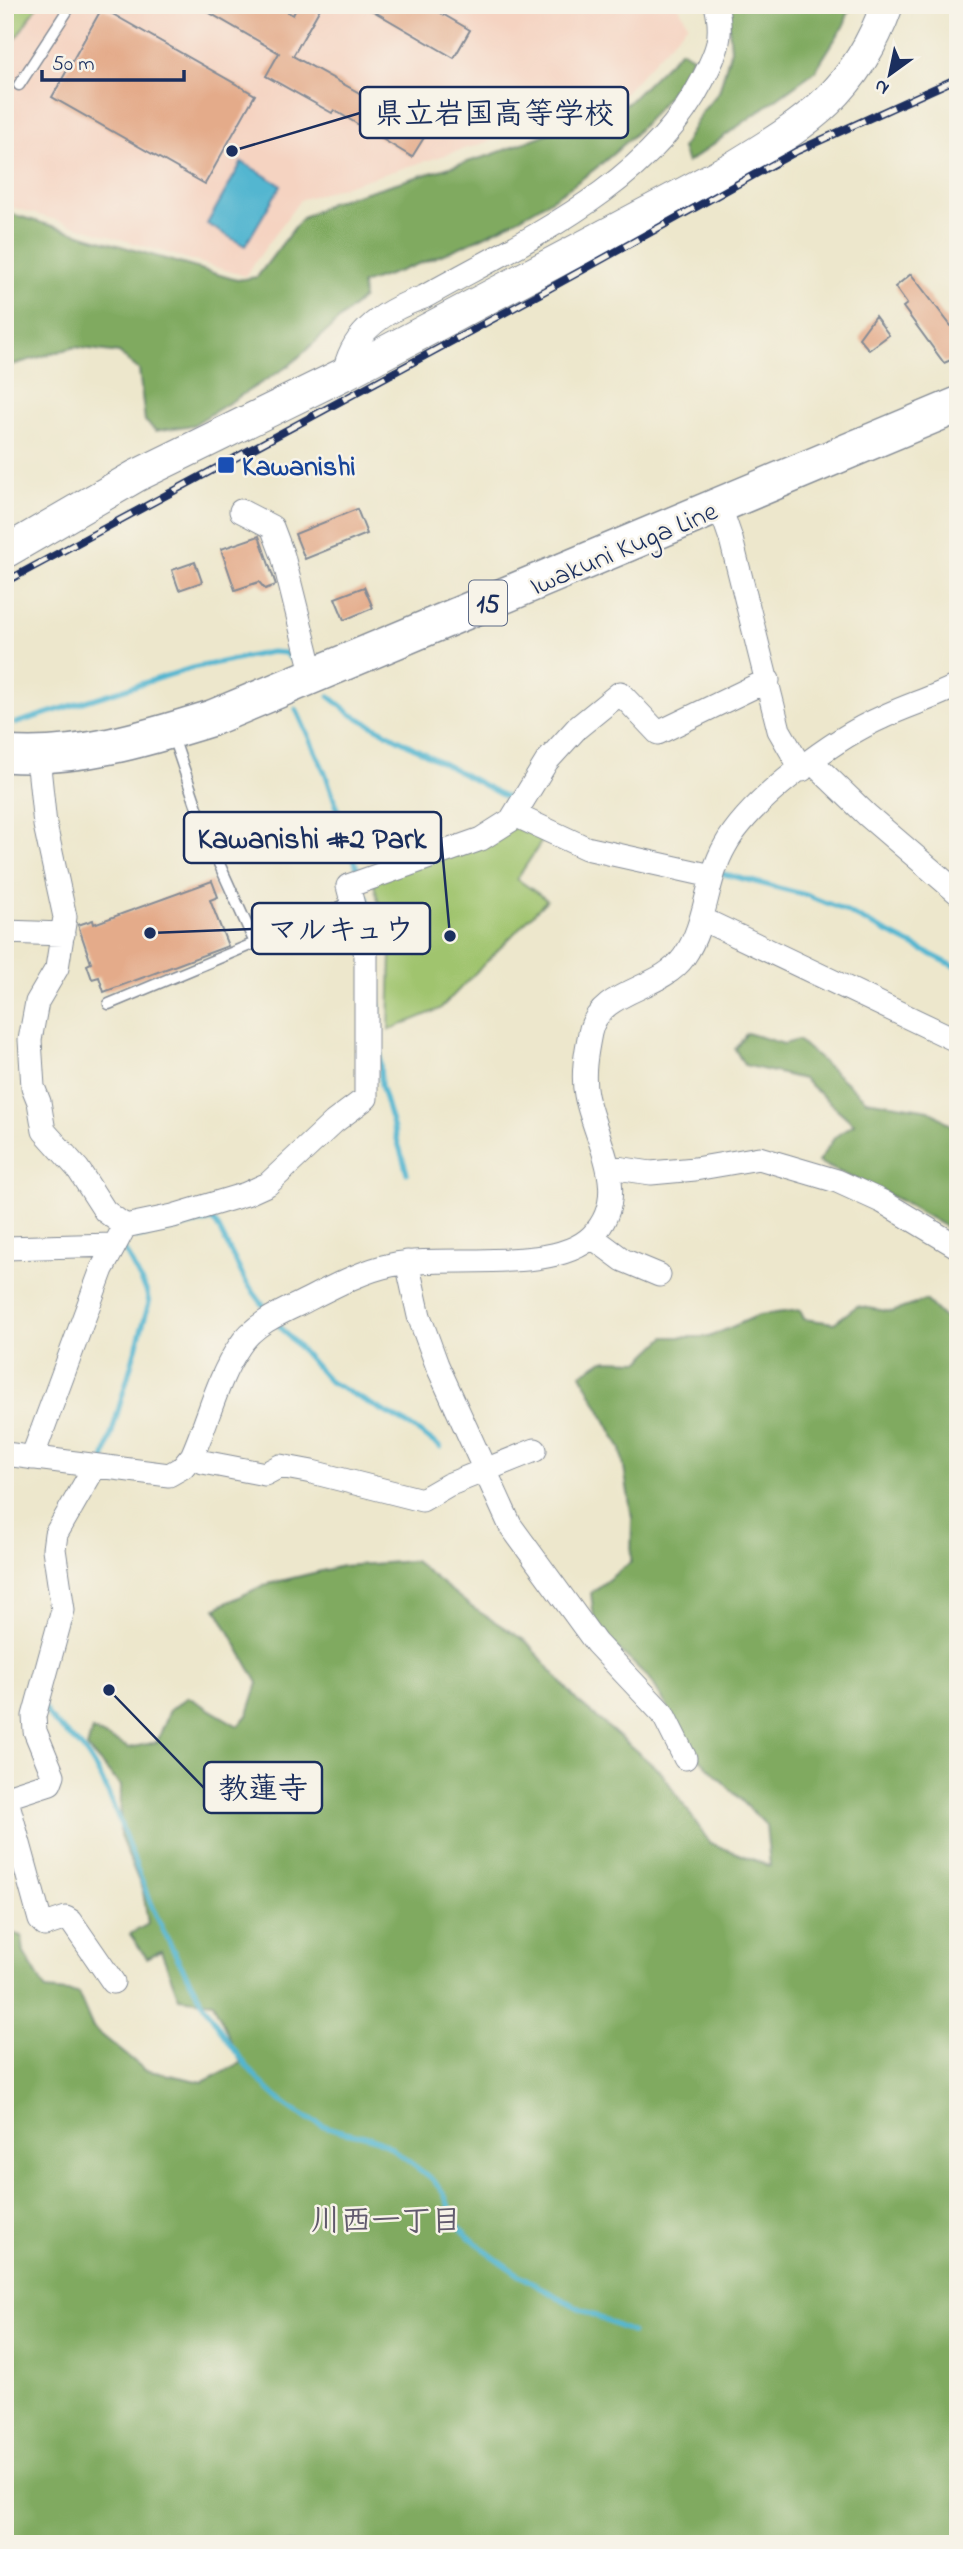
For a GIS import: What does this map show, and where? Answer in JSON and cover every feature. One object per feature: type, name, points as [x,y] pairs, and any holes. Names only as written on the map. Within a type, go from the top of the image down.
[{"type":"main road","name":"Iwakuni Kuga Line","points":[[22,756],[109,747],[171,731],[313,676],[958,405]]},
{"type":"street","points":[[344,374],[347,354],[367,327],[402,304],[424,297],[567,215],[632,167],[667,133],[695,94],[716,53],[721,26],[716,5]]},
{"type":"street","points":[[5,552],[136,476],[344,374],[734,167],[792,131],[836,95],[860,65],[887,5]]},
{"type":"street","points":[[720,507],[731,539],[779,730],[807,766],[958,893]]},
{"type":"street","points":[[241,511],[272,527],[283,556],[313,676]]},
{"type":"street","points":[[5,1248],[119,1235],[246,1194],[268,1184],[334,1122],[366,1098],[366,955],[348,886],[355,881],[481,839],[518,809],[547,761],[577,728],[620,693],[658,733],[768,680]]},
{"type":"street","points":[[5,1454],[94,1468],[169,1475],[183,1467],[192,1456],[239,1346],[273,1317],[388,1265],[535,1258],[562,1254],[592,1237],[602,1223],[612,1180],[585,1091],[585,1058],[591,1028],[600,1011],[616,1000],[647,987],[683,958],[702,919],[712,876],[726,844],[745,817],[848,735],[958,685]]},
{"type":"street","points":[[22,756],[45,825],[65,905],[57,968],[37,1002],[30,1040],[33,1087],[39,1102],[44,1131],[78,1169],[119,1235]]},
{"type":"street","points":[[518,809],[586,848],[712,876]]},
{"type":"street","points":[[702,919],[958,1041]]},
{"type":"street","points":[[5,932],[63,934]]},
{"type":"street","points":[[610,1167],[651,1172],[695,1169],[759,1158],[803,1169],[849,1186],[883,1202],[958,1247]]},
{"type":"street","points":[[32,1458],[119,1235]]},
{"type":"street","points":[[592,1237],[623,1259],[659,1275]]},
{"type":"street","points":[[407,1262],[419,1316],[472,1476],[596,1643],[663,1714],[685,1758]]},
{"type":"street","points":[[192,1456],[203,1462],[265,1474],[280,1466],[301,1470],[422,1500],[535,1450]]},
{"type":"street","points":[[94,1468],[56,1534],[54,1549],[63,1610],[33,1716],[35,1731],[53,1775],[50,1783],[10,1796],[7,1800],[40,1920],[45,1925],[66,1918],[71,1922],[113,1982]]},
{"type":"lane","points":[[19,85],[71,5]]},
{"type":"lane","points":[[171,731],[216,859],[255,943]]},
{"type":"lane","points":[[109,1004],[352,902]]},
{"type":"shaded area","points":[[5,5],[678,5],[688,24],[616,102],[300,200],[245,276],[5,205]]},
{"type":"green space","points":[[5,5],[38,5],[5,55]]},
{"type":"green space","points":[[727,5],[851,5],[844,25],[815,71],[687,163],[682,148],[701,113],[719,92],[731,49]]},
{"type":"green space","points":[[681,50],[693,57],[665,100],[631,138],[592,171],[550,200],[504,226],[457,248],[362,284],[363,298],[290,365],[193,425],[156,431],[145,421],[139,370],[119,353],[75,347],[5,367],[5,212],[237,280],[257,277],[301,219],[332,202],[491,155],[628,103]]},
{"type":"green space","points":[[513,827],[544,838],[517,879],[547,900],[440,1009],[389,1030],[391,953],[373,880]]},
{"type":"green space","points":[[747,1033],[784,1044],[798,1040],[866,1100],[929,1110],[958,1130],[958,1234],[899,1200],[818,1162],[835,1137],[854,1124],[803,1079],[744,1065],[735,1049]]},
{"type":"green space","points":[[926,1300],[958,1332],[958,2544],[5,2544],[5,1931],[22,1936],[24,1953],[46,1990],[78,1993],[93,2028],[145,2070],[203,2082],[241,2063],[213,2002],[179,1998],[161,1951],[147,1958],[130,1934],[148,1924],[143,1891],[120,1836],[121,1786],[87,1748],[92,1730],[129,1748],[157,1742],[170,1710],[188,1697],[238,1726],[248,1714],[258,1683],[216,1608],[264,1585],[342,1566],[414,1561],[473,1608],[527,1642],[577,1701],[661,1772],[710,1843],[770,1866],[766,1825],[697,1756],[651,1680],[595,1627],[591,1593],[631,1562],[632,1518],[621,1449],[581,1374],[603,1360],[640,1361],[665,1337],[709,1337],[759,1315],[800,1310],[804,1319],[834,1323],[857,1306],[892,1312]]},
{"type":"water","points":[[242,162],[281,185],[245,246],[207,224]]},
{"type":"building","points":[[196,5],[276,5],[293,15],[298,5],[322,5],[293,56],[428,131],[412,157],[334,110],[332,113],[266,76],[279,53]]},
{"type":"building","points":[[363,5],[427,5],[470,30],[454,58]]},
{"type":"building","points":[[102,8],[255,95],[205,184],[52,97]]},
{"type":"building","points":[[911,274],[958,335],[958,357],[944,363],[903,307],[907,304],[895,287]]},
{"type":"building","points":[[875,316],[889,335],[869,350],[859,338]]},
{"type":"building","points":[[357,509],[367,534],[305,559],[295,534]]},
{"type":"building","points":[[259,536],[276,585],[265,589],[259,582],[235,590],[221,549]]},
{"type":"building","points":[[195,562],[202,582],[179,590],[172,570]]},
{"type":"building","points":[[364,587],[373,608],[344,620],[335,598]]},
{"type":"building","points":[[212,881],[218,897],[210,900],[228,946],[104,992],[99,977],[92,979],[87,965],[91,963],[78,925],[93,920],[94,924]]},
{"type":"waterway","points":[[16,723],[192,668],[271,652],[285,653],[290,658]]},
{"type":"waterway","points":[[329,696],[351,714],[515,802]]},
{"type":"waterway","points":[[296,709],[326,775],[358,871]]},
{"type":"waterway","points":[[720,873],[806,895],[837,907],[958,968]]},
{"type":"waterway","points":[[367,897],[377,957]]},
{"type":"waterway","points":[[377,974],[381,1085],[407,1173]]},
{"type":"waterway","points":[[137,1237],[212,1220],[246,1282],[269,1313]]},
{"type":"waterway","points":[[104,1460],[149,1303],[146,1290],[124,1249]]},
{"type":"waterway","points":[[275,1321],[330,1382],[409,1425],[440,1447]]},
{"type":"waterway","points":[[44,1706],[50,1717],[74,1740],[94,1766],[116,1813],[155,1913],[179,1961],[227,2039],[263,2084],[281,2101],[314,2122],[375,2139],[388,2146],[437,2184],[457,2225],[479,2246],[520,2275],[565,2301],[633,2333]]},
{"type":"railway","points":[[5,582],[543,292],[797,151],[958,78]]},
{"type":"place","name":"県立岩国高等学校","points":[[232,151]]},
{"type":"place","name":"Kawanishi","points":[[226,465]]},
{"type":"place","name":"マルキュウ","points":[[150,933]]},
{"type":"place","name":"Kawanishi #2 Park","points":[[450,936]]},
{"type":"place","name":"教蓮寺","points":[[109,1690]]},
{"type":"district","name":"川西一丁目","points":[[386,2220]]}]
